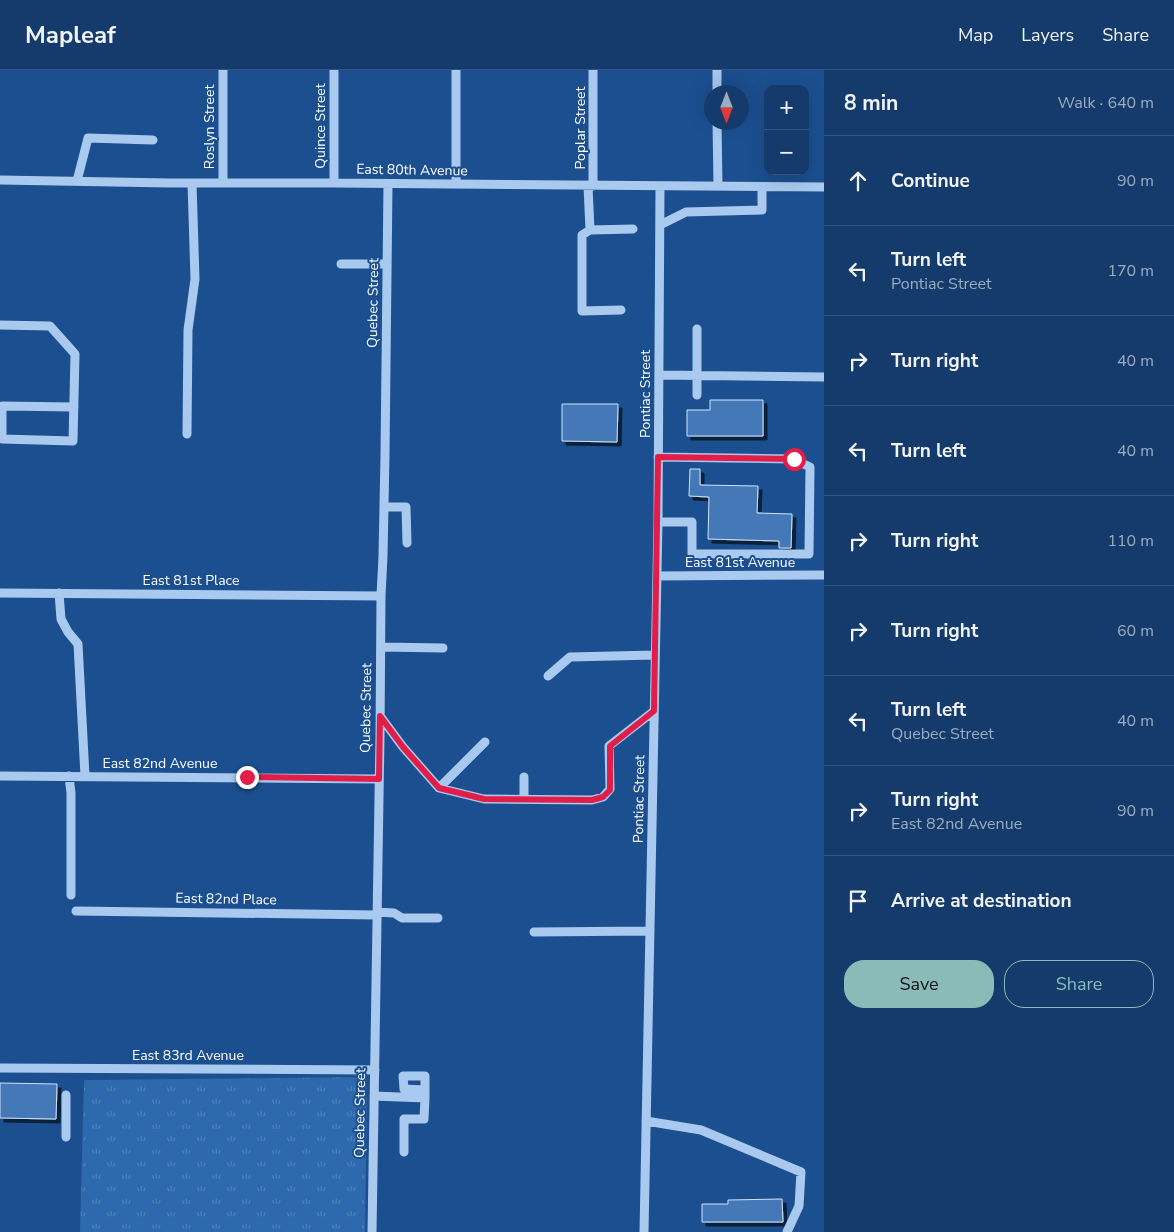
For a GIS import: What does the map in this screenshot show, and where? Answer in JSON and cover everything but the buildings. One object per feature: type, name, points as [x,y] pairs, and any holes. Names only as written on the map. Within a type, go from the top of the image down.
[{"type":"street","name":"Roslyn Street","points":[[223,70],[223,183]]},
{"type":"street","name":"Quince Street","points":[[334,70],[334,183]]},
{"type":"street","points":[[456,70],[456,184]]},
{"type":"street","name":"Poplar Street","points":[[590,230],[593,70]]},
{"type":"street","points":[[717,70],[717,85]]},
{"type":"street","points":[[717,130],[718,186]]},
{"type":"street","points":[[77,181],[88,138],[152,140]]},
{"type":"street","name":"East 80th Avenue","points":[[0,180],[824,187]]},
{"type":"street","points":[[187,434],[188,330],[195,279],[192,183]]},
{"type":"street","name":"Quebec Street","points":[[372,1232],[388,184]]},
{"type":"street","name":"Pontiac Street","points":[[644,1232],[658,522],[660,186]]},
{"type":"street","points":[[660,225],[686,212],[762,210],[762,187]]},
{"type":"street","points":[[621,310],[582,311],[582,235],[590,230],[633,229]]},
{"type":"street","points":[[341,264],[387,264]]},
{"type":"street","points":[[0,325],[50,326],[74,354],[74,407],[73,441],[2,439],[2,406],[74,407]]},
{"type":"street","points":[[697,329],[697,394]]},
{"type":"street","points":[[659,375],[824,377]]},
{"type":"street","points":[[658,457],[794,459],[810,467],[809,554],[692,554],[692,522],[658,522]]},
{"type":"street","points":[[384,506],[406,507],[407,543]]},
{"type":"street","name":"East 81st Avenue","points":[[657,576],[824,575]]},
{"type":"street","name":"East 81st Place","points":[[0,593],[381,596]]},
{"type":"street","points":[[59,593],[61,619],[68,632],[78,644],[85,776]]},
{"type":"street","points":[[381,647],[443,648]]},
{"type":"street","points":[[548,676],[570,657],[655,655]]},
{"type":"street","points":[[380,716],[403,747],[439,788],[484,799],[592,800],[603,797],[610,790],[610,746],[654,711]]},
{"type":"street","points":[[439,788],[485,742]]},
{"type":"street","name":"East 82nd Avenue","points":[[0,776],[379,779]]},
{"type":"street","points":[[69,776],[71,793],[71,895]]},
{"type":"street","points":[[524,776],[524,799]]},
{"type":"street","name":"East 82nd Place","points":[[76,911],[394,913],[402,918],[438,918]]},
{"type":"street","points":[[534,932],[650,930]]},
{"type":"street","name":"East 83rd Avenue","points":[[0,1068],[375,1070]]},
{"type":"street","points":[[374,1096],[425,1094],[424,1119],[404,1119],[404,1152]]},
{"type":"street","points":[[66,1095],[66,1137]]},
{"type":"street","points":[[646,1121],[701,1130],[801,1172],[799,1206],[786,1232]]},
{"type":"green space","points":[[367,1077],[365,1232],[80,1232],[84,1080]]},
{"type":"route","points":[[247,777],[379,779],[380,716],[403,747],[439,788],[484,799],[592,800],[603,797],[610,790],[610,746],[654,711],[658,457],[794,459]]}]
